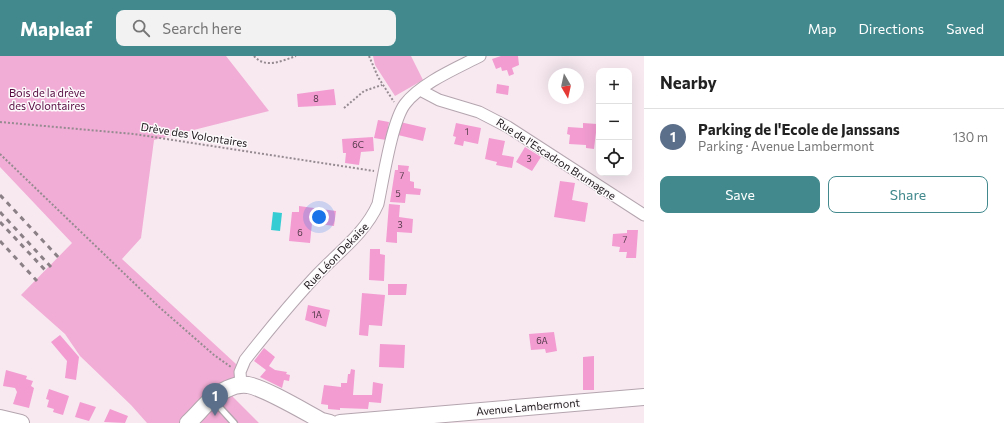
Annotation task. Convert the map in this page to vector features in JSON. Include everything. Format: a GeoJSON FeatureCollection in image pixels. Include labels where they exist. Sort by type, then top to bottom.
{"type":"FeatureCollection","features":[{"type":"Feature","properties":{"kind":"street","name":"Rue Léon Dekaise"},"geometry":{"type":"LineString","coordinates":[[240,379],[242,364],[279,317],[317,275],[369,222],[378,204],[400,111],[409,99],[420,90],[480,56]]}},
{"type":"Feature","properties":{"kind":"street","name":"Rue de l'Escadron Brumagne"},"geometry":{"type":"LineString","coordinates":[[420,90],[428,95],[479,112],[508,127],[644,216]]}},
{"type":"Feature","properties":{"kind":"street"},"geometry":{"type":"LineString","coordinates":[[188,423],[212,399],[240,379],[249,386],[263,391],[322,421],[330,423]]}},
{"type":"Feature","properties":{"kind":"street","name":"Avenue Lambermont"},"geometry":{"type":"LineString","coordinates":[[340,423],[644,397]]}},
{"type":"Feature","properties":{"kind":"street"},"geometry":{"type":"LineString","coordinates":[[0,418],[21,423]]}},
{"type":"Feature","properties":{"kind":"lane"},"geometry":{"type":"LineString","coordinates":[[212,399],[234,423]]}},
{"type":"Feature","properties":{"kind":"path"},"geometry":{"type":"LineString","coordinates":[[254,56],[266,63],[280,62],[296,56]]}},
{"type":"Feature","properties":{"kind":"path"},"geometry":{"type":"LineString","coordinates":[[369,56],[382,85],[400,111]]}},
{"type":"Feature","properties":{"kind":"path"},"geometry":{"type":"LineString","coordinates":[[344,108],[351,100],[364,91],[382,85]]}},
{"type":"Feature","properties":{"kind":"path","name":"Drève des Volontaires"},"geometry":{"type":"LineString","coordinates":[[0,122],[134,134],[385,173]]}},
{"type":"Feature","properties":{"kind":"path"},"geometry":{"type":"LineString","coordinates":[[0,154],[158,306],[240,379]]}},
{"type":"Feature","properties":{"kind":"green space","name":"Bois de la drève des Volontaires"},"geometry":{"type":"Polygon","coordinates":[[[0,56],[226,56],[269,111],[154,140],[141,238],[122,259],[236,364],[233,397],[259,423],[147,423],[131,405],[80,356],[65,334],[21,295],[72,243],[0,167],[0,56]]]}},
{"type":"Feature","properties":{"kind":"green space"},"geometry":{"type":"Polygon","coordinates":[[[373,56],[411,56],[423,80],[395,96],[375,65],[373,56]]]}},
{"type":"Feature","properties":{"kind":"water"},"geometry":{"type":"Polygon","coordinates":[[[273,212],[282,213],[280,231],[271,230],[273,212]]]}},
{"type":"Feature","properties":{"kind":"building"},"geometry":{"type":"Polygon","coordinates":[[[501,56],[518,56],[519,65],[512,68],[514,74],[509,76],[507,70],[502,71],[501,67],[496,69],[492,59],[501,56]]]}},
{"type":"Feature","properties":{"kind":"building"},"geometry":{"type":"Polygon","coordinates":[[[497,84],[509,86],[508,95],[496,93],[497,84]]]}},
{"type":"Feature","properties":{"kind":"building"},"geometry":{"type":"Polygon","coordinates":[[[334,89],[336,105],[298,107],[297,94],[334,89]]]}},
{"type":"Feature","properties":{"kind":"building"},"geometry":{"type":"Polygon","coordinates":[[[378,120],[389,122],[386,140],[374,138],[378,120]]]}},
{"type":"Feature","properties":{"kind":"building"},"geometry":{"type":"Polygon","coordinates":[[[400,122],[426,128],[423,141],[398,135],[400,122]]]}},
{"type":"Feature","properties":{"kind":"building"},"geometry":{"type":"Polygon","coordinates":[[[456,123],[481,128],[478,144],[464,141],[463,146],[454,144],[456,137],[453,136],[456,123]]]}},
{"type":"Feature","properties":{"kind":"building"},"geometry":{"type":"Polygon","coordinates":[[[583,123],[596,124],[594,149],[586,148],[586,145],[569,144],[570,135],[567,134],[568,127],[583,128],[583,123]]]}},
{"type":"Feature","properties":{"kind":"building"},"geometry":{"type":"Polygon","coordinates":[[[373,137],[374,151],[361,152],[359,165],[345,163],[346,153],[343,153],[342,139],[373,137]]]}},
{"type":"Feature","properties":{"kind":"building"},"geometry":{"type":"Polygon","coordinates":[[[489,138],[505,141],[502,155],[514,157],[512,168],[496,165],[497,162],[485,159],[489,138]]]}},
{"type":"Feature","properties":{"kind":"building"},"geometry":{"type":"Polygon","coordinates":[[[525,147],[541,157],[532,171],[516,162],[525,147]]]}},
{"type":"Feature","properties":{"kind":"building"},"geometry":{"type":"Polygon","coordinates":[[[398,165],[409,166],[408,171],[410,172],[410,181],[414,182],[414,188],[421,189],[420,195],[406,194],[405,203],[390,202],[395,170],[398,170],[398,165]]]}},
{"type":"Feature","properties":{"kind":"building"},"geometry":{"type":"Polygon","coordinates":[[[560,181],[575,183],[572,200],[588,203],[585,222],[554,217],[560,181]]]}},
{"type":"Feature","properties":{"kind":"building"},"geometry":{"type":"Polygon","coordinates":[[[389,204],[400,205],[399,217],[413,219],[412,233],[397,232],[397,243],[386,242],[389,204]]]}},
{"type":"Feature","properties":{"kind":"building"},"geometry":{"type":"Polygon","coordinates":[[[299,206],[336,211],[334,226],[312,223],[310,243],[289,241],[292,212],[299,212],[299,206]]]}},
{"type":"Feature","properties":{"kind":"building"},"geometry":{"type":"Polygon","coordinates":[[[627,230],[638,230],[636,258],[626,258],[627,252],[619,252],[620,247],[612,246],[613,234],[627,233],[627,230]]]}},
{"type":"Feature","properties":{"kind":"building"},"geometry":{"type":"Polygon","coordinates":[[[370,249],[380,249],[380,254],[385,255],[384,281],[369,280],[370,249]]]}},
{"type":"Feature","properties":{"kind":"building"},"geometry":{"type":"Polygon","coordinates":[[[388,284],[407,284],[406,295],[388,295],[388,284]]]}},
{"type":"Feature","properties":{"kind":"building"},"geometry":{"type":"Polygon","coordinates":[[[362,293],[385,295],[382,326],[369,325],[368,336],[359,335],[362,293]]]}},
{"type":"Feature","properties":{"kind":"building"},"geometry":{"type":"Polygon","coordinates":[[[308,305],[330,310],[326,327],[305,320],[308,305]]]}},
{"type":"Feature","properties":{"kind":"building"},"geometry":{"type":"Polygon","coordinates":[[[554,332],[557,351],[546,353],[545,349],[531,350],[529,334],[554,332]]]}},
{"type":"Feature","properties":{"kind":"building"},"geometry":{"type":"Polygon","coordinates":[[[60,335],[79,357],[76,380],[65,378],[67,361],[51,342],[60,335]]]}},
{"type":"Feature","properties":{"kind":"building"},"geometry":{"type":"Polygon","coordinates":[[[380,344],[405,345],[404,368],[379,367],[380,344]]]}},
{"type":"Feature","properties":{"kind":"building"},"geometry":{"type":"Polygon","coordinates":[[[264,348],[275,357],[269,366],[275,370],[287,372],[286,374],[290,375],[289,381],[284,380],[282,388],[260,377],[266,370],[254,361],[264,348]]]}},
{"type":"Feature","properties":{"kind":"building"},"geometry":{"type":"Polygon","coordinates":[[[594,356],[594,390],[583,390],[583,357],[594,356]]]}},
{"type":"Feature","properties":{"kind":"building"},"geometry":{"type":"Polygon","coordinates":[[[351,369],[355,370],[353,395],[372,395],[373,382],[383,384],[381,403],[369,402],[368,409],[328,409],[328,405],[321,404],[324,385],[341,387],[341,383],[347,383],[348,374],[350,374],[351,369]]]}},
{"type":"Feature","properties":{"kind":"building"},"geometry":{"type":"Polygon","coordinates":[[[6,370],[27,376],[26,379],[33,381],[31,386],[34,388],[29,408],[13,404],[17,392],[15,388],[3,386],[6,370]]]}},
{"type":"Feature","properties":{"kind":"building"},"geometry":{"type":"Polygon","coordinates":[[[49,389],[69,396],[63,415],[53,412],[54,409],[47,407],[49,400],[46,399],[49,389]]]}},
{"type":"Feature","properties":{"kind":"building"},"geometry":{"type":"Polygon","coordinates":[[[80,402],[96,407],[89,421],[75,417],[80,402]]]}},
{"type":"Feature","properties":{"kind":"building"},"geometry":{"type":"Polygon","coordinates":[[[110,409],[128,416],[125,423],[104,422],[110,409]]]}},
{"type":"Feature","properties":{"kind":"railway"},"geometry":{"type":"LineString","coordinates":[[0,195],[60,259]]}},
{"type":"Feature","properties":{"kind":"railway"},"geometry":{"type":"LineString","coordinates":[[0,212],[51,267]]}},
{"type":"Feature","properties":{"kind":"railway"},"geometry":{"type":"LineString","coordinates":[[0,222],[46,271]]}},
{"type":"Feature","properties":{"kind":"railway"},"geometry":{"type":"LineString","coordinates":[[0,241],[37,281]]}},
{"type":"Feature","properties":{"kind":"place","name":"Parking de l'Ecole de Janssans"},"geometry":{"type":"Point","coordinates":[215,416]}}]}
